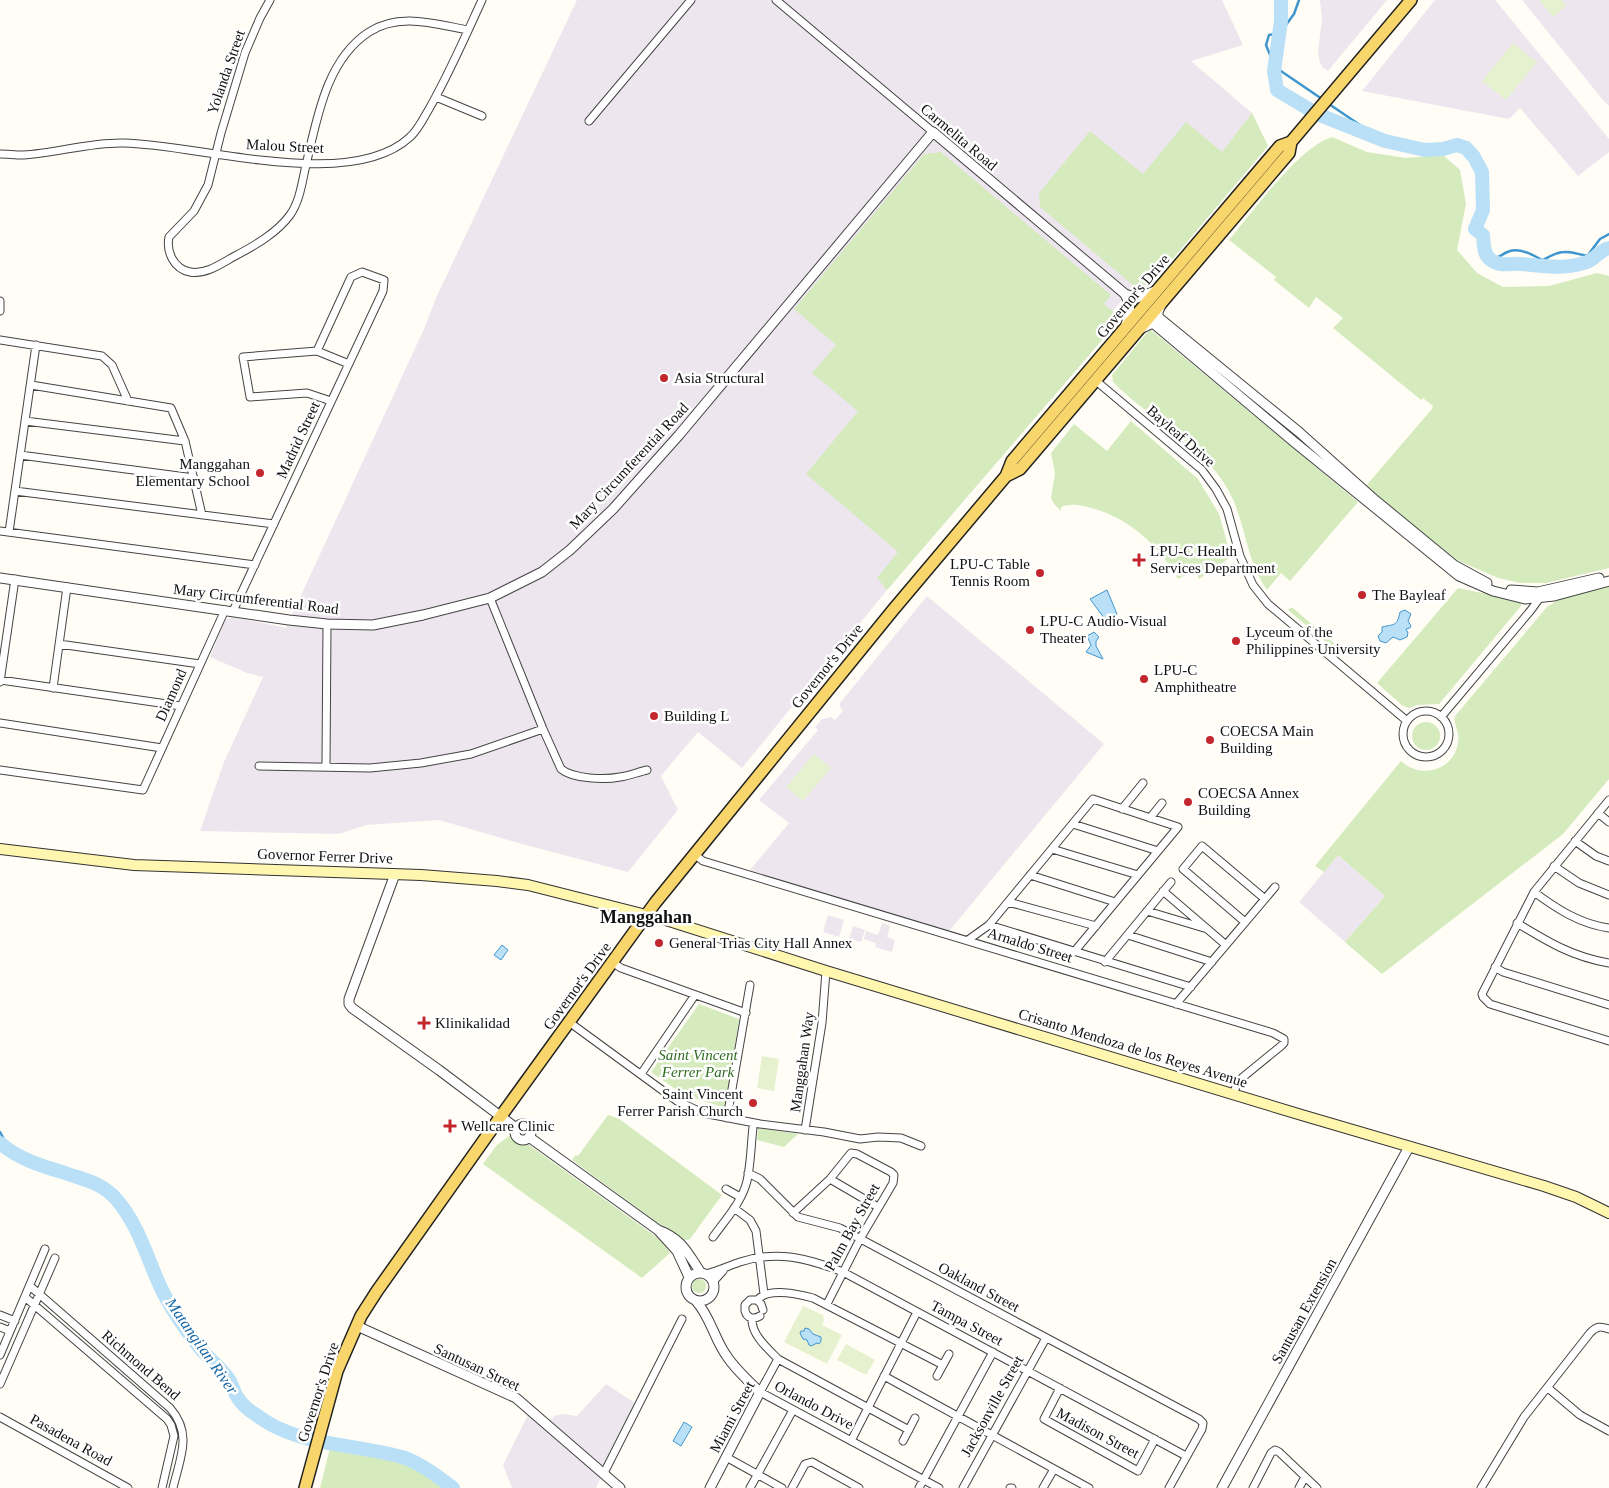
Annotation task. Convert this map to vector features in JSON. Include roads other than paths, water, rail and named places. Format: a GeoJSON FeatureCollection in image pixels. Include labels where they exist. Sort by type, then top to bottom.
{"type":"FeatureCollection","features":[{"type":"Feature","properties":{"kind":"main road","name":"Governor's Drive"},"geometry":{"type":"LineString","coordinates":[[305,1488],[337,1371],[357,1326],[376,1291],[500,1116],[646,916],[694,854],[887,617],[1006,476],[1012,461],[1158,290],[1287,147],[1411,0]]}},
{"type":"Feature","properties":{"kind":"main road","name":"Governor's Drive"},"geometry":{"type":"LineString","coordinates":[[1006,476],[1020,468],[1162,304],[1287,147]]}},
{"type":"Feature","properties":{"kind":"main road","name":"Governor Ferrer Drive"},"geometry":{"type":"LineString","coordinates":[[0,849],[134,865],[446,876],[528,885],[646,916]]}},
{"type":"Feature","properties":{"kind":"main road","name":"Crisanto Mendoza de los Reyes Avenue"},"geometry":{"type":"LineString","coordinates":[[646,916],[1409,1147],[1544,1186],[1576,1197],[1609,1214]]}},
{"type":"Feature","properties":{"kind":"street","name":"Yolanda Street"},"geometry":{"type":"LineString","coordinates":[[270,0],[260,18],[245,54],[221,133],[208,185],[187,220],[168,237],[168,251],[171,257],[189,272],[201,272],[211,269],[249,249],[289,217],[295,207],[322,101],[330,80],[349,50],[368,32],[382,25],[409,20],[468,30]]}},
{"type":"Feature","properties":{"kind":"street","name":"Malou Street"},"geometry":{"type":"LineString","coordinates":[[0,154],[23,155],[124,142],[259,161],[345,162],[376,156],[397,147],[410,138],[419,127],[436,97],[482,0]]}},
{"type":"Feature","properties":{"kind":"street"},"geometry":{"type":"LineString","coordinates":[[589,121],[691,0]]}},
{"type":"Feature","properties":{"kind":"street","name":"Carmelita Road"},"geometry":{"type":"LineString","coordinates":[[776,0],[1125,294]]}},
{"type":"Feature","properties":{"kind":"street"},"geometry":{"type":"LineString","coordinates":[[436,97],[482,116]]}},
{"type":"Feature","properties":{"kind":"street","name":"Mary Circumferential Road"},"geometry":{"type":"LineString","coordinates":[[0,578],[327,624],[374,625],[490,598],[542,572],[570,550],[613,509],[680,435],[933,132]]}},
{"type":"Feature","properties":{"kind":"street","name":"Madrid Street"},"geometry":{"type":"LineString","coordinates":[[229,610],[255,565],[383,291],[384,280],[362,272],[351,277],[318,351]]}},
{"type":"Feature","properties":{"kind":"street"},"geometry":{"type":"LineString","coordinates":[[1125,294],[1137,298],[1158,290]]}},
{"type":"Feature","properties":{"kind":"street"},"geometry":{"type":"LineString","coordinates":[[1123,331],[1131,305],[1125,294]]}},
{"type":"Feature","properties":{"kind":"street"},"geometry":{"type":"LineString","coordinates":[[0,301],[0,311]]}},
{"type":"Feature","properties":{"kind":"street"},"geometry":{"type":"LineString","coordinates":[[1162,304],[1158,317],[1299,432],[1375,500],[1454,565],[1474,577],[1495,586],[1538,595],[1554,596],[1609,581]]}},
{"type":"Feature","properties":{"kind":"street"},"geometry":{"type":"LineString","coordinates":[[1140,329],[1153,323],[1459,576],[1482,587],[1525,599],[1609,576]]}},
{"type":"Feature","properties":{"kind":"street"},"geometry":{"type":"LineString","coordinates":[[0,340],[102,356],[112,365],[128,401]]}},
{"type":"Feature","properties":{"kind":"street"},"geometry":{"type":"LineString","coordinates":[[9,532],[36,345]]}},
{"type":"Feature","properties":{"kind":"street"},"geometry":{"type":"LineString","coordinates":[[331,402],[307,394],[250,397],[243,358],[318,351],[349,364]]}},
{"type":"Feature","properties":{"kind":"street","name":"Bayleaf Drive"},"geometry":{"type":"LineString","coordinates":[[1095,380],[1202,470],[1209,478],[1227,509],[1246,571],[1253,585],[1264,599],[1407,721]]}},
{"type":"Feature","properties":{"kind":"street"},"geometry":{"type":"LineString","coordinates":[[31,385],[171,408],[185,440],[202,515]]}},
{"type":"Feature","properties":{"kind":"street"},"geometry":{"type":"LineString","coordinates":[[25,421],[185,440]]}},
{"type":"Feature","properties":{"kind":"street"},"geometry":{"type":"LineString","coordinates":[[20,455],[194,478]]}},
{"type":"Feature","properties":{"kind":"street"},"geometry":{"type":"LineString","coordinates":[[15,491],[274,524]]}},
{"type":"Feature","properties":{"kind":"street"},"geometry":{"type":"LineString","coordinates":[[0,531],[255,565]]}},
{"type":"Feature","properties":{"kind":"street"},"geometry":{"type":"LineString","coordinates":[[15,579],[0,681],[182,706]]}},
{"type":"Feature","properties":{"kind":"street"},"geometry":{"type":"LineString","coordinates":[[52,688],[67,587]]}},
{"type":"Feature","properties":{"kind":"street"},"geometry":{"type":"LineString","coordinates":[[1441,717],[1531,610],[1538,595]]}},
{"type":"Feature","properties":{"kind":"street"},"geometry":{"type":"LineString","coordinates":[[490,598],[561,769],[567,774],[585,777],[615,777],[647,770]]}},
{"type":"Feature","properties":{"kind":"street","name":"Diamond"},"geometry":{"type":"LineString","coordinates":[[0,770],[141,790],[145,787],[200,664],[229,610]]}},
{"type":"Feature","properties":{"kind":"street"},"geometry":{"type":"LineString","coordinates":[[326,766],[327,624]]}},
{"type":"Feature","properties":{"kind":"street"},"geometry":{"type":"LineString","coordinates":[[59,644],[200,664]]}},
{"type":"Feature","properties":{"kind":"street"},"geometry":{"type":"LineString","coordinates":[[1423,711],[1434,713],[1441,717],[1447,725],[1448,740],[1441,752],[1428,758],[1414,755],[1405,744],[1403,730],[1407,721],[1413,715],[1423,711]]}},
{"type":"Feature","properties":{"kind":"street"},"geometry":{"type":"LineString","coordinates":[[0,723],[162,748]]}},
{"type":"Feature","properties":{"kind":"street"},"geometry":{"type":"LineString","coordinates":[[260,766],[370,768],[421,763],[471,754],[543,729]]}},
{"type":"Feature","properties":{"kind":"street"},"geometry":{"type":"LineString","coordinates":[[1122,809],[1143,783]]}},
{"type":"Feature","properties":{"kind":"street"},"geometry":{"type":"LineString","coordinates":[[968,940],[989,925],[1093,799],[1178,827],[1074,952]]}},
{"type":"Feature","properties":{"kind":"street"},"geometry":{"type":"LineString","coordinates":[[1609,800],[1534,892],[1482,994],[1490,1004],[1609,1041]]}},
{"type":"Feature","properties":{"kind":"street"},"geometry":{"type":"LineString","coordinates":[[1150,818],[1162,803]]}},
{"type":"Feature","properties":{"kind":"street"},"geometry":{"type":"LineString","coordinates":[[1598,813],[1609,822]]}},
{"type":"Feature","properties":{"kind":"street"},"geometry":{"type":"LineString","coordinates":[[1073,824],[1158,851]]}},
{"type":"Feature","properties":{"kind":"street"},"geometry":{"type":"LineString","coordinates":[[1575,841],[1596,856],[1609,862]]}},
{"type":"Feature","properties":{"kind":"street"},"geometry":{"type":"LineString","coordinates":[[1245,922],[1183,869],[1202,846],[1265,899]]}},
{"type":"Feature","properties":{"kind":"street"},"geometry":{"type":"LineString","coordinates":[[1052,849],[1138,875]]}},
{"type":"Feature","properties":{"kind":"street","name":"Arnaldo Street"},"geometry":{"type":"LineString","coordinates":[[694,854],[703,861],[1273,1033],[1284,1039],[1282,1046],[1242,1077],[1233,1094]]}},
{"type":"Feature","properties":{"kind":"street"},"geometry":{"type":"LineString","coordinates":[[1554,866],[1579,883],[1609,896]]}},
{"type":"Feature","properties":{"kind":"street"},"geometry":{"type":"LineString","coordinates":[[395,874],[349,999],[349,1004],[352,1008],[516,1128],[517,1138],[523,1140],[528,1137],[658,1230],[673,1236],[713,1282],[712,1294],[706,1300],[696,1301],[686,1291],[686,1281],[697,1273],[704,1273]]}},
{"type":"Feature","properties":{"kind":"street"},"geometry":{"type":"LineString","coordinates":[[1030,876],[1115,902]]}},
{"type":"Feature","properties":{"kind":"street"},"geometry":{"type":"LineString","coordinates":[[1105,962],[1171,882]]}},
{"type":"Feature","properties":{"kind":"street"},"geometry":{"type":"LineString","coordinates":[[1176,1004],[1275,887]]}},
{"type":"Feature","properties":{"kind":"street"},"geometry":{"type":"LineString","coordinates":[[1163,891],[1226,945]]}},
{"type":"Feature","properties":{"kind":"street"},"geometry":{"type":"LineString","coordinates":[[1534,892],[1577,920],[1609,928]]}},
{"type":"Feature","properties":{"kind":"street"},"geometry":{"type":"LineString","coordinates":[[1008,902],[1096,926]]}},
{"type":"Feature","properties":{"kind":"street"},"geometry":{"type":"LineString","coordinates":[[1147,911],[1207,928]]}},
{"type":"Feature","properties":{"kind":"street"},"geometry":{"type":"LineString","coordinates":[[1517,923],[1563,950],[1609,963]]}},
{"type":"Feature","properties":{"kind":"street"},"geometry":{"type":"LineString","coordinates":[[989,925],[1191,987]]}},
{"type":"Feature","properties":{"kind":"street"},"geometry":{"type":"LineString","coordinates":[[1128,935],[1212,962]]}},
{"type":"Feature","properties":{"kind":"street"},"geometry":{"type":"LineString","coordinates":[[612,962],[621,968],[746,1013]]}},
{"type":"Feature","properties":{"kind":"street"},"geometry":{"type":"LineString","coordinates":[[1495,967],[1503,972],[1609,1005]]}},
{"type":"Feature","properties":{"kind":"street","name":"Manggahan Way"},"geometry":{"type":"LineString","coordinates":[[569,1022],[677,1101],[703,1113],[805,1130],[822,1023],[826,971]]}},
{"type":"Feature","properties":{"kind":"street"},"geometry":{"type":"LineString","coordinates":[[727,1118],[750,985]]}},
{"type":"Feature","properties":{"kind":"street"},"geometry":{"type":"LineString","coordinates":[[641,1074],[695,995]]}},
{"type":"Feature","properties":{"kind":"street"},"geometry":{"type":"LineString","coordinates":[[713,1237],[734,1208],[747,1181],[753,1127]]}},
{"type":"Feature","properties":{"kind":"street"},"geometry":{"type":"LineString","coordinates":[[805,1130],[860,1140],[878,1137],[901,1138],[921,1146]]}},
{"type":"Feature","properties":{"kind":"street","name":"Santusan Extension"},"geometry":{"type":"LineString","coordinates":[[1222,1488],[1409,1147]]}},
{"type":"Feature","properties":{"kind":"street","name":"Palm Bay Street"},"geometry":{"type":"LineString","coordinates":[[793,1213],[830,1179],[848,1155],[854,1153],[892,1172],[894,1175],[893,1183],[860,1239],[827,1304]]}},
{"type":"Feature","properties":{"kind":"street","name":"Oakland Street"},"geometry":{"type":"LineString","coordinates":[[748,1173],[760,1179],[798,1216],[840,1228],[1199,1419],[1203,1423],[1202,1429],[1186,1456]]}},
{"type":"Feature","properties":{"kind":"street"},"geometry":{"type":"LineString","coordinates":[[830,1179],[878,1207]]}},
{"type":"Feature","properties":{"kind":"street"},"geometry":{"type":"LineString","coordinates":[[726,1189],[740,1197]]}},
{"type":"Feature","properties":{"kind":"street"},"geometry":{"type":"LineString","coordinates":[[734,1208],[753,1225],[764,1294]]}},
{"type":"Feature","properties":{"kind":"street"},"geometry":{"type":"LineString","coordinates":[[658,1230],[677,1251],[689,1277]]}},
{"type":"Feature","properties":{"kind":"street"},"geometry":{"type":"LineString","coordinates":[[0,1355],[45,1249]]}},
{"type":"Feature","properties":{"kind":"street","name":"Tampa Street"},"geometry":{"type":"LineString","coordinates":[[704,1273],[759,1257],[792,1256],[810,1259],[843,1272],[1186,1456]]}},
{"type":"Feature","properties":{"kind":"street"},"geometry":{"type":"LineString","coordinates":[[0,1384],[55,1258]]}},
{"type":"Feature","properties":{"kind":"street","name":"Tampa Street"},"geometry":{"type":"LineString","coordinates":[[713,1282],[726,1268]]}},
{"type":"Feature","properties":{"kind":"street","name":"Richmond Bend"},"geometry":{"type":"LineString","coordinates":[[30,1286],[170,1408],[178,1418],[184,1435],[184,1444],[173,1488]]}},
{"type":"Feature","properties":{"kind":"street"},"geometry":{"type":"LineString","coordinates":[[758,1315],[746,1313],[745,1307],[750,1300],[757,1300],[764,1294],[802,1295],[827,1304],[943,1365]]}},
{"type":"Feature","properties":{"kind":"street","name":"Richmond Bend"},"geometry":{"type":"LineString","coordinates":[[25,1297],[167,1419],[174,1436],[162,1488]]}},
{"type":"Feature","properties":{"kind":"street","name":"Orlando Drive"},"geometry":{"type":"LineString","coordinates":[[706,1300],[706,1314]]}},
{"type":"Feature","properties":{"kind":"street"},"geometry":{"type":"LineString","coordinates":[[757,1300],[761,1304],[753,1328],[769,1350],[778,1358],[909,1430]]}},
{"type":"Feature","properties":{"kind":"street","name":"Orlando Drive"},"geometry":{"type":"LineString","coordinates":[[696,1301],[706,1314],[725,1355],[760,1392],[939,1488]]}},
{"type":"Feature","properties":{"kind":"street"},"geometry":{"type":"LineString","coordinates":[[851,1441],[917,1312]]}},
{"type":"Feature","properties":{"kind":"street"},"geometry":{"type":"LineString","coordinates":[[0,1316],[15,1321]]}},
{"type":"Feature","properties":{"kind":"street"},"geometry":{"type":"LineString","coordinates":[[604,1473],[682,1319]]}},
{"type":"Feature","properties":{"kind":"street","name":"Santusan Street"},"geometry":{"type":"LineString","coordinates":[[357,1326],[516,1398],[620,1488]]}},
{"type":"Feature","properties":{"kind":"street"},"geometry":{"type":"LineString","coordinates":[[1480,1488],[1514,1430],[1595,1328],[1601,1326],[1609,1329]]}},
{"type":"Feature","properties":{"kind":"street"},"geometry":{"type":"LineString","coordinates":[[0,1327],[10,1331]]}},
{"type":"Feature","properties":{"kind":"street","name":"Jacksonville Street"},"geometry":{"type":"LineString","coordinates":[[963,1488],[1046,1338]]}},
{"type":"Feature","properties":{"kind":"street"},"geometry":{"type":"LineString","coordinates":[[919,1488],[993,1352]]}},
{"type":"Feature","properties":{"kind":"street"},"geometry":{"type":"LineString","coordinates":[[937,1376],[949,1354]]}},
{"type":"Feature","properties":{"kind":"street","name":"Miami Street"},"geometry":{"type":"LineString","coordinates":[[710,1488],[778,1358]]}},
{"type":"Feature","properties":{"kind":"street"},"geometry":{"type":"LineString","coordinates":[[884,1376],[1089,1488]]}},
{"type":"Feature","properties":{"kind":"street","name":"Madison Street"},"geometry":{"type":"LineString","coordinates":[[1060,1388],[1044,1419],[1121,1461],[1138,1470],[1155,1439]]}},
{"type":"Feature","properties":{"kind":"street"},"geometry":{"type":"LineString","coordinates":[[1548,1388],[1580,1415],[1609,1431]]}},
{"type":"Feature","properties":{"kind":"street"},"geometry":{"type":"LineString","coordinates":[[750,1488],[794,1410]]}},
{"type":"Feature","properties":{"kind":"street","name":"Pasadena Road"},"geometry":{"type":"LineString","coordinates":[[0,1417],[128,1488]]}},
{"type":"Feature","properties":{"kind":"street"},"geometry":{"type":"LineString","coordinates":[[903,1441],[915,1418]]}},
{"type":"Feature","properties":{"kind":"street"},"geometry":{"type":"LineString","coordinates":[[1253,1488],[1271,1453],[1275,1450],[1317,1488]]}},
{"type":"Feature","properties":{"kind":"street"},"geometry":{"type":"LineString","coordinates":[[1168,1488],[1186,1456]]}},
{"type":"Feature","properties":{"kind":"street"},"geometry":{"type":"LineString","coordinates":[[726,1457],[782,1488]]}},
{"type":"Feature","properties":{"kind":"street"},"geometry":{"type":"LineString","coordinates":[[792,1488],[805,1464],[812,1462],[859,1488]]}},
{"type":"Feature","properties":{"kind":"street"},"geometry":{"type":"LineString","coordinates":[[1043,1488],[1054,1469]]}},
{"type":"Feature","properties":{"kind":"street"},"geometry":{"type":"LineString","coordinates":[[1299,1488],[1305,1477]]}},
{"type":"Feature","properties":{"kind":"water"},"geometry":{"type":"Polygon","coordinates":[[[1107,590],[1117,614],[1111,617],[1112,621],[1116,619],[1117,623],[1110,626],[1090,599],[1107,590]]]}},
{"type":"Feature","properties":{"kind":"water"},"geometry":{"type":"Polygon","coordinates":[[[1405,610],[1411,614],[1408,621],[1411,626],[1406,629],[1407,637],[1400,640],[1393,637],[1386,643],[1380,641],[1378,636],[1382,632],[1382,627],[1396,623],[1400,612],[1405,610]]]}},
{"type":"Feature","properties":{"kind":"water"},"geometry":{"type":"Polygon","coordinates":[[[1094,632],[1099,637],[1096,641],[1096,646],[1103,659],[1086,652],[1091,645],[1087,636],[1094,632]]]}},
{"type":"Feature","properties":{"kind":"water"},"geometry":{"type":"Polygon","coordinates":[[[502,945],[508,950],[501,960],[494,955],[502,945]]]}},
{"type":"Feature","properties":{"kind":"water"},"geometry":{"type":"Polygon","coordinates":[[[805,1328],[821,1337],[819,1344],[811,1346],[807,1340],[803,1339],[800,1333],[805,1328]]]}},
{"type":"Feature","properties":{"kind":"water"},"geometry":{"type":"Polygon","coordinates":[[[684,1422],[692,1427],[681,1446],[673,1441],[684,1422]]]}},
{"type":"Feature","properties":{"kind":"waterway"},"geometry":{"type":"LineString","coordinates":[[1281,0],[1281,21],[1274,71],[1277,90],[1317,114],[1385,141],[1425,150],[1443,149],[1457,145],[1466,148],[1474,157],[1482,172],[1483,210],[1475,229],[1483,235],[1485,252],[1488,258],[1502,264],[1570,266],[1587,262],[1609,248]]}},
{"type":"Feature","properties":{"kind":"waterway"},"geometry":{"type":"LineString","coordinates":[[1299,0],[1294,14],[1280,33],[1269,35],[1266,45],[1275,67],[1322,99]]}},
{"type":"Feature","properties":{"kind":"waterway"},"geometry":{"type":"LineString","coordinates":[[1329,104],[1382,140]]}},
{"type":"Feature","properties":{"kind":"waterway"},"geometry":{"type":"LineString","coordinates":[[1582,263],[1600,239],[1609,234]]}},
{"type":"Feature","properties":{"kind":"waterway"},"geometry":{"type":"LineString","coordinates":[[1489,258],[1499,257],[1504,253],[1516,250],[1533,255],[1554,267]]}},
{"type":"Feature","properties":{"kind":"waterway"},"geometry":{"type":"LineString","coordinates":[[1541,261],[1561,252],[1597,256]]}},
{"type":"Feature","properties":{"kind":"waterway"},"geometry":{"type":"LineString","coordinates":[[0,1132],[5,1141],[18,1155]]}},
{"type":"Feature","properties":{"kind":"waterway","name":"Matangilan River"},"geometry":{"type":"LineString","coordinates":[[0,1143],[7,1149],[31,1161],[87,1180],[112,1194],[125,1210],[137,1231],[161,1288],[174,1311],[200,1348],[231,1382],[238,1398],[250,1410],[271,1425],[289,1433],[326,1443],[383,1452],[408,1459],[429,1470],[453,1488]]}},
{"type":"Feature","properties":{"kind":"place","name":"Asia Structural"},"geometry":{"type":"Point","coordinates":[664,378]}},
{"type":"Feature","properties":{"kind":"place","name":"Manggahan Elementary School"},"geometry":{"type":"Point","coordinates":[260,473]}},
{"type":"Feature","properties":{"kind":"place","name":"LPU-C Health Services Department"},"geometry":{"type":"Point","coordinates":[1139,560]}},
{"type":"Feature","properties":{"kind":"place","name":"LPU-C Table Tennis Room"},"geometry":{"type":"Point","coordinates":[1040,573]}},
{"type":"Feature","properties":{"kind":"place","name":"The Bayleaf"},"geometry":{"type":"Point","coordinates":[1362,595]}},
{"type":"Feature","properties":{"kind":"place","name":"LPU-C Audio-Visual Theater"},"geometry":{"type":"Point","coordinates":[1030,630]}},
{"type":"Feature","properties":{"kind":"place","name":"Lyceum of the Philippines University"},"geometry":{"type":"Point","coordinates":[1236,641]}},
{"type":"Feature","properties":{"kind":"place","name":"LPU-C Amphitheatre"},"geometry":{"type":"Point","coordinates":[1144,679]}},
{"type":"Feature","properties":{"kind":"place","name":"Building L"},"geometry":{"type":"Point","coordinates":[654,716]}},
{"type":"Feature","properties":{"kind":"place","name":"COECSA Main Building"},"geometry":{"type":"Point","coordinates":[1210,740]}},
{"type":"Feature","properties":{"kind":"place","name":"COECSA Annex Building"},"geometry":{"type":"Point","coordinates":[1188,802]}},
{"type":"Feature","properties":{"kind":"place","name":"General Trias City Hall Annex"},"geometry":{"type":"Point","coordinates":[659,943]}},
{"type":"Feature","properties":{"kind":"place","name":"Klinikalidad"},"geometry":{"type":"Point","coordinates":[424,1023]}},
{"type":"Feature","properties":{"kind":"place","name":"Saint Vincent Ferrer Parish Church"},"geometry":{"type":"Point","coordinates":[753,1103]}},
{"type":"Feature","properties":{"kind":"place","name":"Wellcare Clinic"},"geometry":{"type":"Point","coordinates":[450,1126]}},
{"type":"Feature","properties":{"kind":"district","name":"Manggahan"},"geometry":{"type":"Point","coordinates":[646,917]}},
{"type":"Feature","properties":{"kind":"park label","name":"Saint Vincent Ferrer Park"},"geometry":{"type":"Point","coordinates":[698,1064]}}]}
